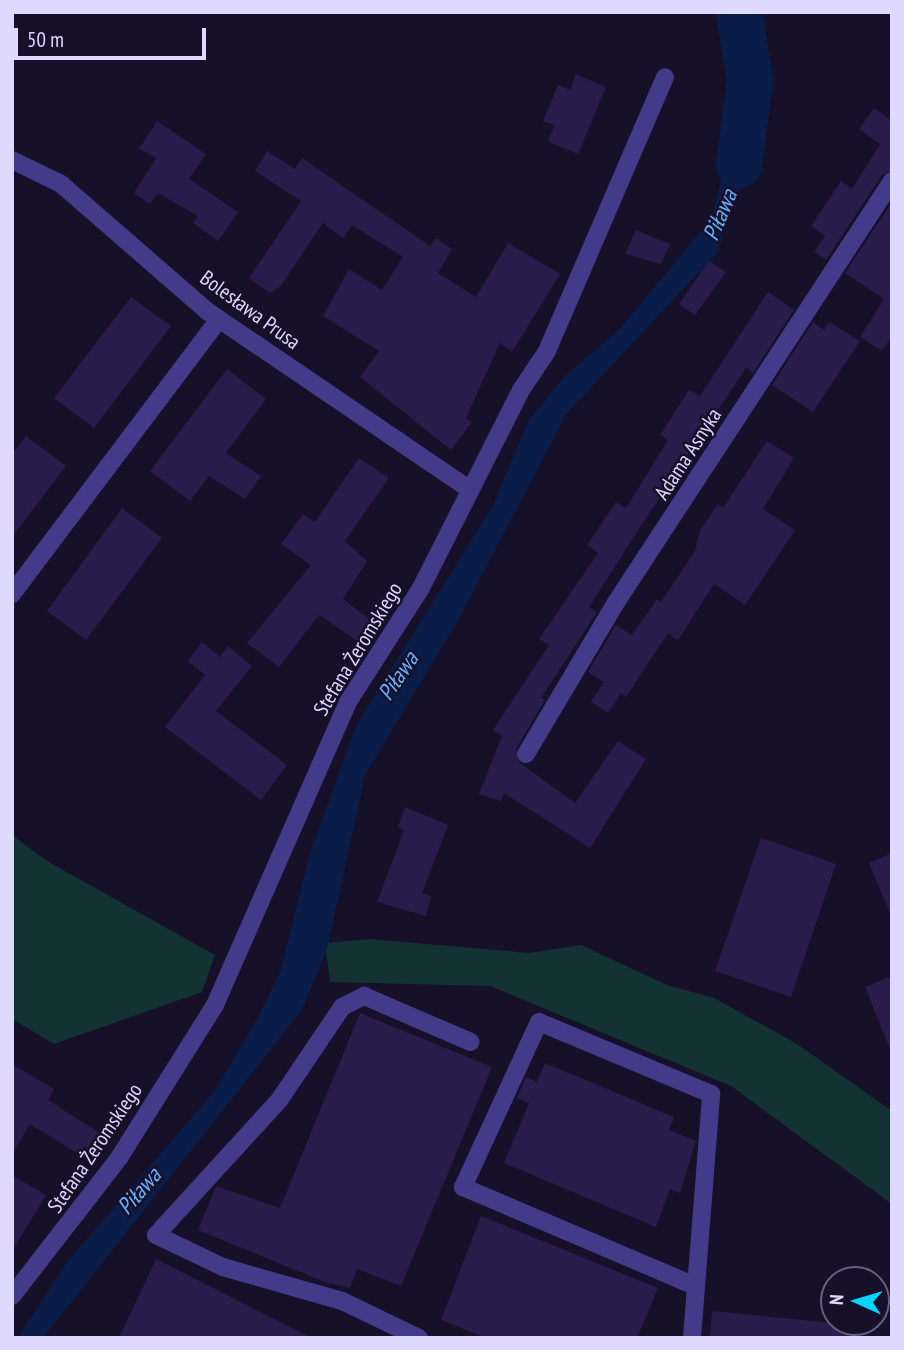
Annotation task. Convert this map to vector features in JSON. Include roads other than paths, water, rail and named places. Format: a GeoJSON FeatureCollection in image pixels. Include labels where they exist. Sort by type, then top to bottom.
{"type":"FeatureCollection","features":[{"type":"Feature","properties":{"kind":"street","name":"Stefana Żeromskiego"},"geometry":{"type":"LineString","coordinates":[[12,1296],[119,1158],[215,1005],[348,702],[421,588],[470,489],[547,351],[665,77]]}},
{"type":"Feature","properties":{"kind":"street","name":"Bolesława Prusa"},"geometry":{"type":"LineString","coordinates":[[12,160],[61,184],[219,319],[470,489]]}},
{"type":"Feature","properties":{"kind":"street","name":"Adama Asnyka"},"geometry":{"type":"LineString","coordinates":[[526,754],[615,604],[892,180]]}},
{"type":"Feature","properties":{"kind":"street"},"geometry":{"type":"LineString","coordinates":[[12,594],[219,319]]}},
{"type":"Feature","properties":{"kind":"street"},"geometry":{"type":"LineString","coordinates":[[419,1338],[342,1301],[223,1266],[156,1234],[280,1099],[342,1007],[364,996],[471,1042]]}},
{"type":"Feature","properties":{"kind":"street"},"geometry":{"type":"LineString","coordinates":[[692,1338],[710,1094],[539,1022],[463,1186],[695,1286]]}},
{"type":"Feature","properties":{"kind":"water"},"geometry":{"type":"Polygon","coordinates":[[[725,12],[748,12],[748,164],[717,253],[567,413],[460,617],[365,775],[327,949],[302,1010],[43,1338],[18,1338],[67,1262],[214,1092],[254,1025],[280,972],[310,853],[357,724],[494,504],[528,421],[566,375],[618,331],[711,219],[733,139],[725,12]]]}},
{"type":"Feature","properties":{"kind":"waterway","name":"Piława"},"geometry":{"type":"LineString","coordinates":[[739,12],[750,80],[739,165]]}}]}
